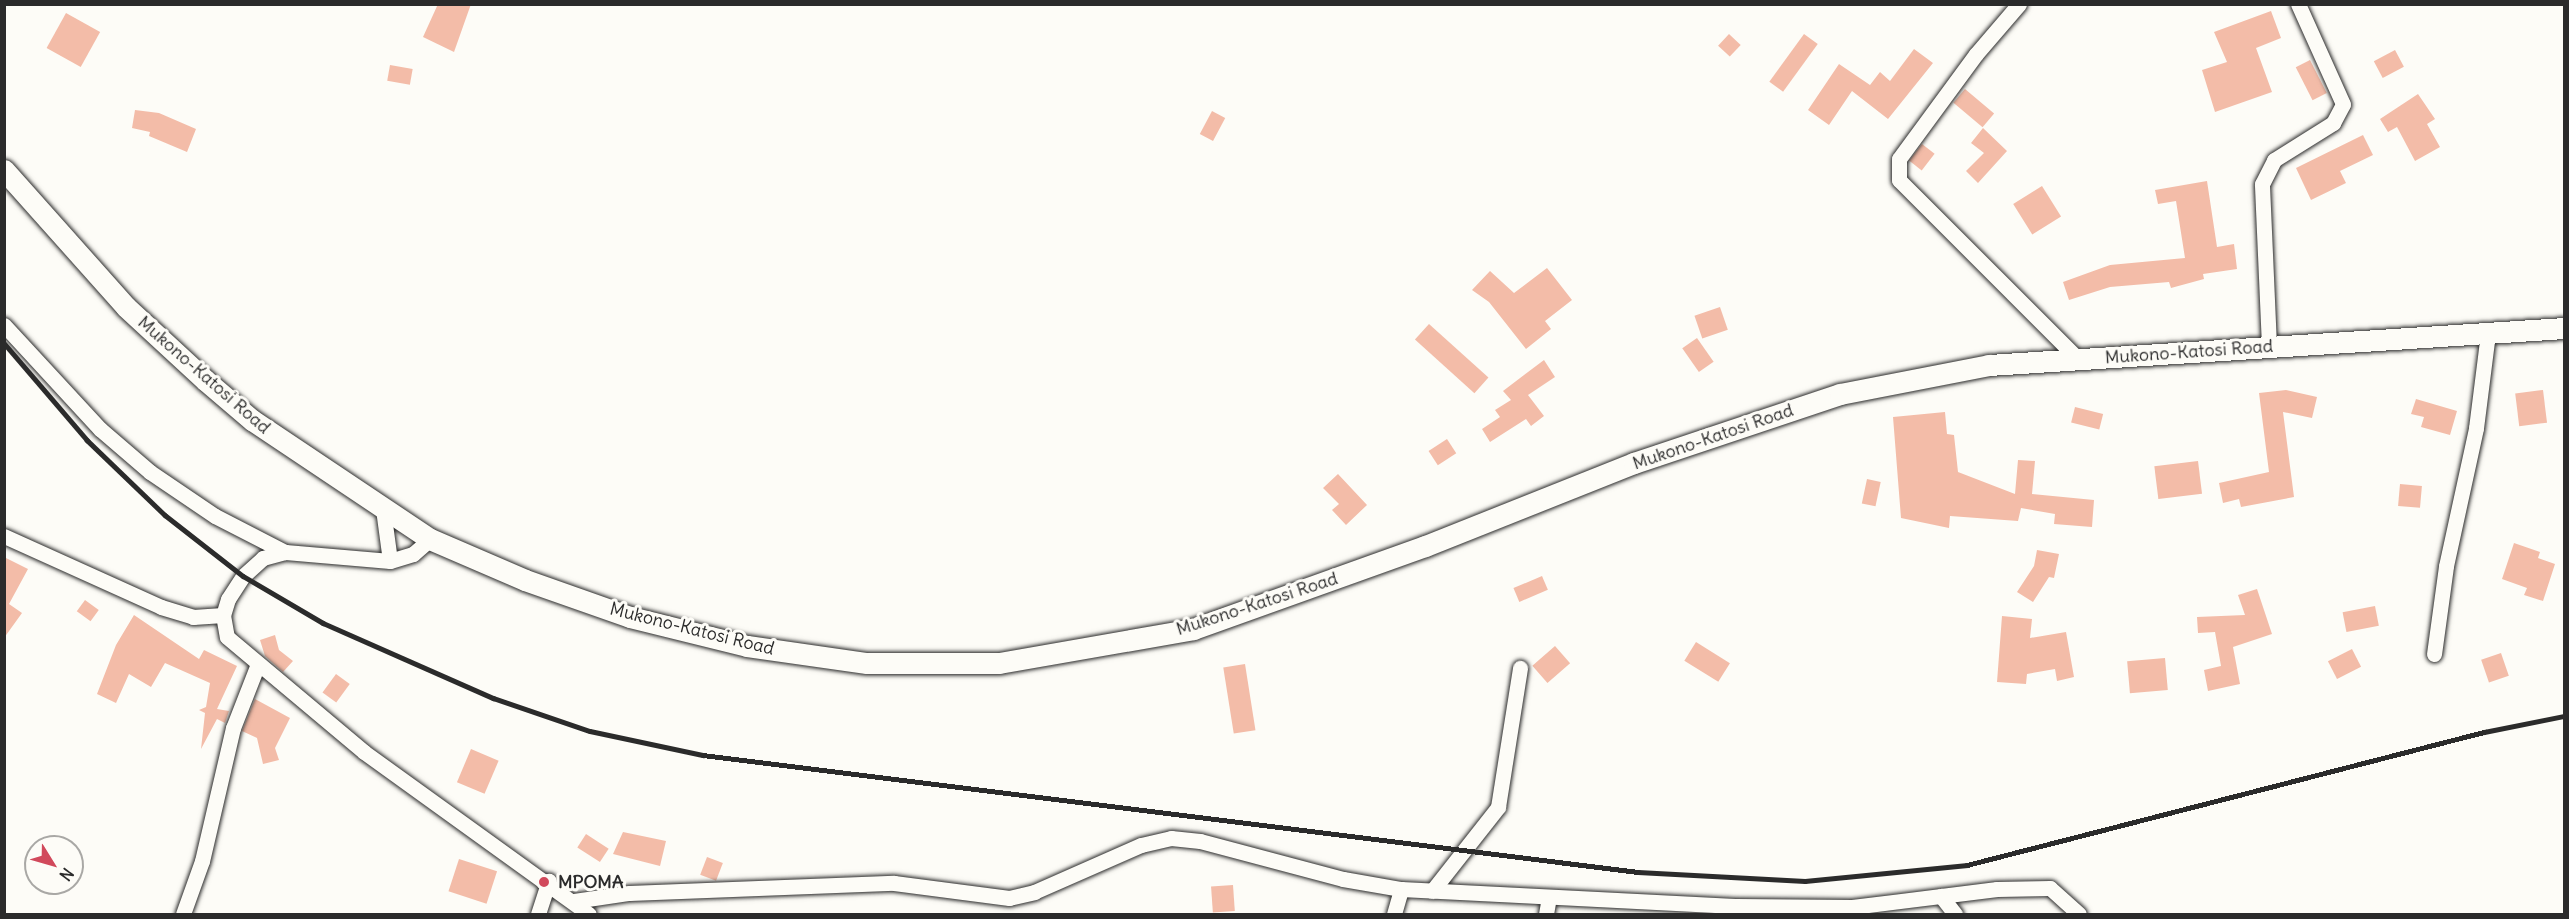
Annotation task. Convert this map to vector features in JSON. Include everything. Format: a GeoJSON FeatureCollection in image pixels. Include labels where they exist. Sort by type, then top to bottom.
{"type":"FeatureCollection","features":[{"type":"Feature","properties":{"kind":"main road","name":"Mukono-Katosi Road"},"geometry":{"type":"LineString","coordinates":[[4,170],[126,307],[205,380],[252,420],[430,539],[525,580],[630,617],[747,646],[867,663],[999,663],[1194,629],[1425,546],[1634,463],[1840,394],[1989,365],[2565,328]]}},
{"type":"Feature","properties":{"kind":"street"},"geometry":{"type":"LineString","coordinates":[[2019,4],[1976,54],[1899,159],[1899,180],[2078,359]]}},
{"type":"Feature","properties":{"kind":"street"},"geometry":{"type":"LineString","coordinates":[[2268,346],[2262,184],[2274,160],[2333,123],[2343,104],[2298,4]]}},
{"type":"Feature","properties":{"kind":"street"},"geometry":{"type":"LineString","coordinates":[[4,325],[100,429],[150,472],[216,516],[285,552]]}},
{"type":"Feature","properties":{"kind":"street"},"geometry":{"type":"LineString","coordinates":[[2434,654],[2446,566],[2476,428],[2488,333]]}},
{"type":"Feature","properties":{"kind":"street"},"geometry":{"type":"LineString","coordinates":[[383,509],[390,561]]}},
{"type":"Feature","properties":{"kind":"street"},"geometry":{"type":"LineString","coordinates":[[4,536],[160,607],[193,617],[223,615]]}},
{"type":"Feature","properties":{"kind":"street"},"geometry":{"type":"LineString","coordinates":[[430,539],[413,554],[390,561],[285,552],[263,558],[243,576],[223,615],[227,637],[364,752],[549,881],[589,915]]}},
{"type":"Feature","properties":{"kind":"street"},"geometry":{"type":"LineString","coordinates":[[183,915],[202,861],[233,728],[258,664]]}},
{"type":"Feature","properties":{"kind":"street"},"geometry":{"type":"LineString","coordinates":[[1432,891],[1498,807],[1520,668]]}},
{"type":"Feature","properties":{"kind":"street"},"geometry":{"type":"LineString","coordinates":[[574,901],[629,893],[894,883],[1009,898],[1034,892],[1141,845],[1171,838],[1200,841],[1401,890],[1852,907],[1941,896],[2050,888],[2079,915]]}},
{"type":"Feature","properties":{"kind":"street"},"geometry":{"type":"LineString","coordinates":[[538,915],[549,881]]}},
{"type":"Feature","properties":{"kind":"street"},"geometry":{"type":"LineString","coordinates":[[1394,915],[1401,890]]}},
{"type":"Feature","properties":{"kind":"street"},"geometry":{"type":"LineString","coordinates":[[1941,896],[1955,915]]}},
{"type":"Feature","properties":{"kind":"street"},"geometry":{"type":"LineString","coordinates":[[1546,915],[1549,897]]}},
{"type":"Feature","properties":{"kind":"building"},"geometry":{"type":"Polygon","coordinates":[[[438,4],[471,4],[454,52],[423,37],[438,4]]]}},
{"type":"Feature","properties":{"kind":"building"},"geometry":{"type":"Polygon","coordinates":[[[2271,11],[2281,38],[2256,48],[2272,92],[2215,112],[2202,70],[2227,62],[2214,32],[2271,11]]]}},
{"type":"Feature","properties":{"kind":"building"},"geometry":{"type":"Polygon","coordinates":[[[66,13],[100,32],[81,67],[47,48],[66,13]]]}},
{"type":"Feature","properties":{"kind":"building"},"geometry":{"type":"Polygon","coordinates":[[[1729,34],[1741,45],[1730,57],[1718,46],[1729,34]]]}},
{"type":"Feature","properties":{"kind":"building"},"geometry":{"type":"Polygon","coordinates":[[[1804,34],[1818,44],[1783,92],[1769,82],[1804,34]]]}},
{"type":"Feature","properties":{"kind":"building"},"geometry":{"type":"Polygon","coordinates":[[[1914,49],[1933,63],[1888,119],[1852,91],[1829,125],[1808,110],[1839,64],[1870,85],[1880,72],[1890,81],[1914,49]]]}},
{"type":"Feature","properties":{"kind":"building"},"geometry":{"type":"Polygon","coordinates":[[[2395,50],[2404,67],[2383,78],[2374,61],[2395,50]]]}},
{"type":"Feature","properties":{"kind":"building"},"geometry":{"type":"Polygon","coordinates":[[[2310,60],[2327,93],[2313,100],[2296,67],[2310,60]]]}},
{"type":"Feature","properties":{"kind":"building"},"geometry":{"type":"Polygon","coordinates":[[[390,65],[413,69],[410,85],[387,81],[390,65]]]}},
{"type":"Feature","properties":{"kind":"building"},"geometry":{"type":"Polygon","coordinates":[[[1965,89],[1994,113],[1983,127],[1953,103],[1965,89]]]}},
{"type":"Feature","properties":{"kind":"building"},"geometry":{"type":"Polygon","coordinates":[[[2418,94],[2435,119],[2427,124],[2440,147],[2415,161],[2397,127],[2388,132],[2380,119],[2418,94]]]}},
{"type":"Feature","properties":{"kind":"building"},"geometry":{"type":"Polygon","coordinates":[[[135,110],[159,113],[196,129],[187,152],[149,136],[150,132],[132,128],[135,110]]]}},
{"type":"Feature","properties":{"kind":"building"},"geometry":{"type":"Polygon","coordinates":[[[1212,111],[1225,118],[1213,141],[1200,134],[1212,111]]]}},
{"type":"Feature","properties":{"kind":"building"},"geometry":{"type":"Polygon","coordinates":[[[1983,128],[2007,151],[1978,183],[1966,171],[1984,153],[1971,143],[1983,128]]]}},
{"type":"Feature","properties":{"kind":"building"},"geometry":{"type":"Polygon","coordinates":[[[2363,135],[2373,155],[2340,171],[2346,183],[2311,200],[2296,168],[2363,135]]]}},
{"type":"Feature","properties":{"kind":"building"},"geometry":{"type":"Polygon","coordinates":[[[1922,144],[1935,154],[1922,170],[1909,161],[1922,144]]]}},
{"type":"Feature","properties":{"kind":"building"},"geometry":{"type":"Polygon","coordinates":[[[2207,181],[2217,247],[2234,244],[2237,269],[2203,274],[2204,279],[2171,288],[2169,282],[2110,287],[2069,300],[2063,282],[2110,265],[2185,258],[2176,201],[2158,204],[2155,190],[2207,181]]]}},
{"type":"Feature","properties":{"kind":"building"},"geometry":{"type":"Polygon","coordinates":[[[2042,186],[2061,217],[2032,235],[2013,204],[2042,186]]]}},
{"type":"Feature","properties":{"kind":"building"},"geometry":{"type":"Polygon","coordinates":[[[1547,268],[1572,300],[1545,321],[1551,329],[1526,349],[1489,302],[1472,290],[1490,271],[1514,293],[1547,268]]]}},
{"type":"Feature","properties":{"kind":"building"},"geometry":{"type":"Polygon","coordinates":[[[1720,307],[1728,330],[1702,338],[1694,316],[1720,307]]]}},
{"type":"Feature","properties":{"kind":"building"},"geometry":{"type":"Polygon","coordinates":[[[1429,324],[1488,378],[1474,393],[1415,340],[1429,324]]]}},
{"type":"Feature","properties":{"kind":"building"},"geometry":{"type":"Polygon","coordinates":[[[1697,338],[1714,362],[1699,372],[1682,348],[1697,338]]]}},
{"type":"Feature","properties":{"kind":"building"},"geometry":{"type":"Polygon","coordinates":[[[1544,360],[1555,377],[1528,395],[1544,416],[1531,426],[1526,419],[1490,442],[1482,429],[1500,417],[1495,410],[1511,400],[1503,391],[1544,360]]]}},
{"type":"Feature","properties":{"kind":"building"},"geometry":{"type":"Polygon","coordinates":[[[2286,390],[2317,397],[2312,418],[2283,412],[2294,497],[2241,507],[2239,499],[2223,503],[2219,483],[2269,472],[2259,393],[2286,390]]]}},
{"type":"Feature","properties":{"kind":"building"},"geometry":{"type":"Polygon","coordinates":[[[2543,390],[2547,423],[2519,426],[2515,393],[2543,390]]]}},
{"type":"Feature","properties":{"kind":"building"},"geometry":{"type":"Polygon","coordinates":[[[2416,399],[2457,411],[2450,435],[2421,427],[2424,417],[2411,414],[2416,399]]]}},
{"type":"Feature","properties":{"kind":"building"},"geometry":{"type":"Polygon","coordinates":[[[2075,407],[2103,414],[2099,430],[2071,423],[2075,407]]]}},
{"type":"Feature","properties":{"kind":"building"},"geometry":{"type":"Polygon","coordinates":[[[1945,412],[1947,434],[1954,435],[1958,472],[2015,494],[2018,460],[2035,461],[2032,494],[2094,500],[2092,527],[2054,524],[2055,514],[2021,508],[2018,521],[1950,516],[1949,528],[1901,518],[1893,417],[1945,412]]]}},
{"type":"Feature","properties":{"kind":"building"},"geometry":{"type":"Polygon","coordinates":[[[1447,439],[1456,453],[1438,465],[1429,451],[1447,439]]]}},
{"type":"Feature","properties":{"kind":"building"},"geometry":{"type":"Polygon","coordinates":[[[2198,461],[2202,494],[2158,499],[2154,466],[2198,461]]]}},
{"type":"Feature","properties":{"kind":"building"},"geometry":{"type":"Polygon","coordinates":[[[1338,474],[1367,505],[1346,525],[1332,510],[1339,504],[1323,488],[1338,474]]]}},
{"type":"Feature","properties":{"kind":"building"},"geometry":{"type":"Polygon","coordinates":[[[1867,479],[1881,482],[1875,506],[1862,503],[1867,479]]]}},
{"type":"Feature","properties":{"kind":"building"},"geometry":{"type":"Polygon","coordinates":[[[2400,484],[2422,486],[2420,508],[2398,506],[2400,484]]]}},
{"type":"Feature","properties":{"kind":"building"},"geometry":{"type":"Polygon","coordinates":[[[2514,543],[2540,552],[2538,558],[2555,564],[2543,601],[2524,595],[2527,588],[2502,579],[2514,543]]]}},
{"type":"Feature","properties":{"kind":"building"},"geometry":{"type":"Polygon","coordinates":[[[2037,550],[2059,554],[2054,578],[2049,577],[2033,602],[2017,592],[2034,566],[2037,550]]]}},
{"type":"Feature","properties":{"kind":"building"},"geometry":{"type":"Polygon","coordinates":[[[4,557],[28,569],[9,604],[22,613],[4,638],[4,557]]]}},
{"type":"Feature","properties":{"kind":"building"},"geometry":{"type":"Polygon","coordinates":[[[1542,576],[1548,590],[1519,602],[1513,588],[1542,576]]]}},
{"type":"Feature","properties":{"kind":"building"},"geometry":{"type":"Polygon","coordinates":[[[2257,589],[2272,634],[2233,647],[2240,684],[2208,691],[2204,670],[2221,666],[2215,632],[2198,633],[2197,617],[2245,615],[2238,595],[2257,589]]]}},
{"type":"Feature","properties":{"kind":"building"},"geometry":{"type":"Polygon","coordinates":[[[85,600],[99,610],[91,621],[77,611],[85,600]]]}},
{"type":"Feature","properties":{"kind":"building"},"geometry":{"type":"Polygon","coordinates":[[[2375,606],[2379,626],[2346,632],[2343,612],[2375,606]]]}},
{"type":"Feature","properties":{"kind":"building"},"geometry":{"type":"Polygon","coordinates":[[[134,615],[199,659],[204,650],[237,666],[217,709],[229,711],[225,723],[217,719],[201,749],[205,713],[199,710],[206,707],[210,683],[165,663],[151,687],[129,674],[116,703],[97,694],[116,645],[134,615]]]}},
{"type":"Feature","properties":{"kind":"building"},"geometry":{"type":"Polygon","coordinates":[[[2002,616],[2032,619],[2030,638],[2066,632],[2074,677],[2057,681],[2055,669],[2027,674],[2026,684],[1997,682],[2002,616]]]}},
{"type":"Feature","properties":{"kind":"building"},"geometry":{"type":"Polygon","coordinates":[[[275,635],[279,650],[293,661],[283,672],[265,656],[260,640],[275,635]]]}},
{"type":"Feature","properties":{"kind":"building"},"geometry":{"type":"Polygon","coordinates":[[[1696,642],[1730,663],[1718,682],[1684,661],[1696,642]]]}},
{"type":"Feature","properties":{"kind":"building"},"geometry":{"type":"Polygon","coordinates":[[[1555,646],[1570,663],[1547,683],[1532,666],[1555,646]]]}},
{"type":"Feature","properties":{"kind":"building"},"geometry":{"type":"Polygon","coordinates":[[[2352,649],[2361,667],[2337,679],[2328,661],[2352,649]]]}},
{"type":"Feature","properties":{"kind":"building"},"geometry":{"type":"Polygon","coordinates":[[[2501,653],[2509,676],[2489,683],[2481,660],[2501,653]]]}},
{"type":"Feature","properties":{"kind":"building"},"geometry":{"type":"Polygon","coordinates":[[[2165,658],[2168,690],[2130,693],[2127,661],[2165,658]]]}},
{"type":"Feature","properties":{"kind":"building"},"geometry":{"type":"Polygon","coordinates":[[[1245,664],[1255,730],[1234,734],[1223,667],[1245,664]]]}},
{"type":"Feature","properties":{"kind":"building"},"geometry":{"type":"Polygon","coordinates":[[[336,674],[350,684],[336,703],[322,693],[336,674]]]}},
{"type":"Feature","properties":{"kind":"building"},"geometry":{"type":"Polygon","coordinates":[[[255,699],[290,718],[275,748],[279,760],[263,764],[257,738],[242,731],[255,699]]]}},
{"type":"Feature","properties":{"kind":"building"},"geometry":{"type":"Polygon","coordinates":[[[471,749],[499,761],[485,794],[457,782],[471,749]]]}},
{"type":"Feature","properties":{"kind":"building"},"geometry":{"type":"Polygon","coordinates":[[[623,832],[666,841],[660,866],[613,854],[623,832]]]}},
{"type":"Feature","properties":{"kind":"building"},"geometry":{"type":"Polygon","coordinates":[[[586,834],[609,849],[600,862],[577,847],[586,834]]]}},
{"type":"Feature","properties":{"kind":"building"},"geometry":{"type":"Polygon","coordinates":[[[707,857],[723,863],[716,881],[700,875],[707,857]]]}},
{"type":"Feature","properties":{"kind":"building"},"geometry":{"type":"Polygon","coordinates":[[[459,859],[497,871],[487,904],[448,891],[459,859]]]}},
{"type":"Feature","properties":{"kind":"building"},"geometry":{"type":"Polygon","coordinates":[[[1233,885],[1235,911],[1213,912],[1211,887],[1233,885]]]}},
{"type":"Feature","properties":{"kind":"railway"},"geometry":{"type":"LineString","coordinates":[[4,343],[87,440],[165,515],[243,576],[323,623],[493,698],[590,731],[703,755],[1638,872],[1805,881],[1967,865],[2484,732],[2564,716]]}},
{"type":"Feature","properties":{"kind":"place","name":"MPOMA"},"geometry":{"type":"Point","coordinates":[544,882]}}]}
